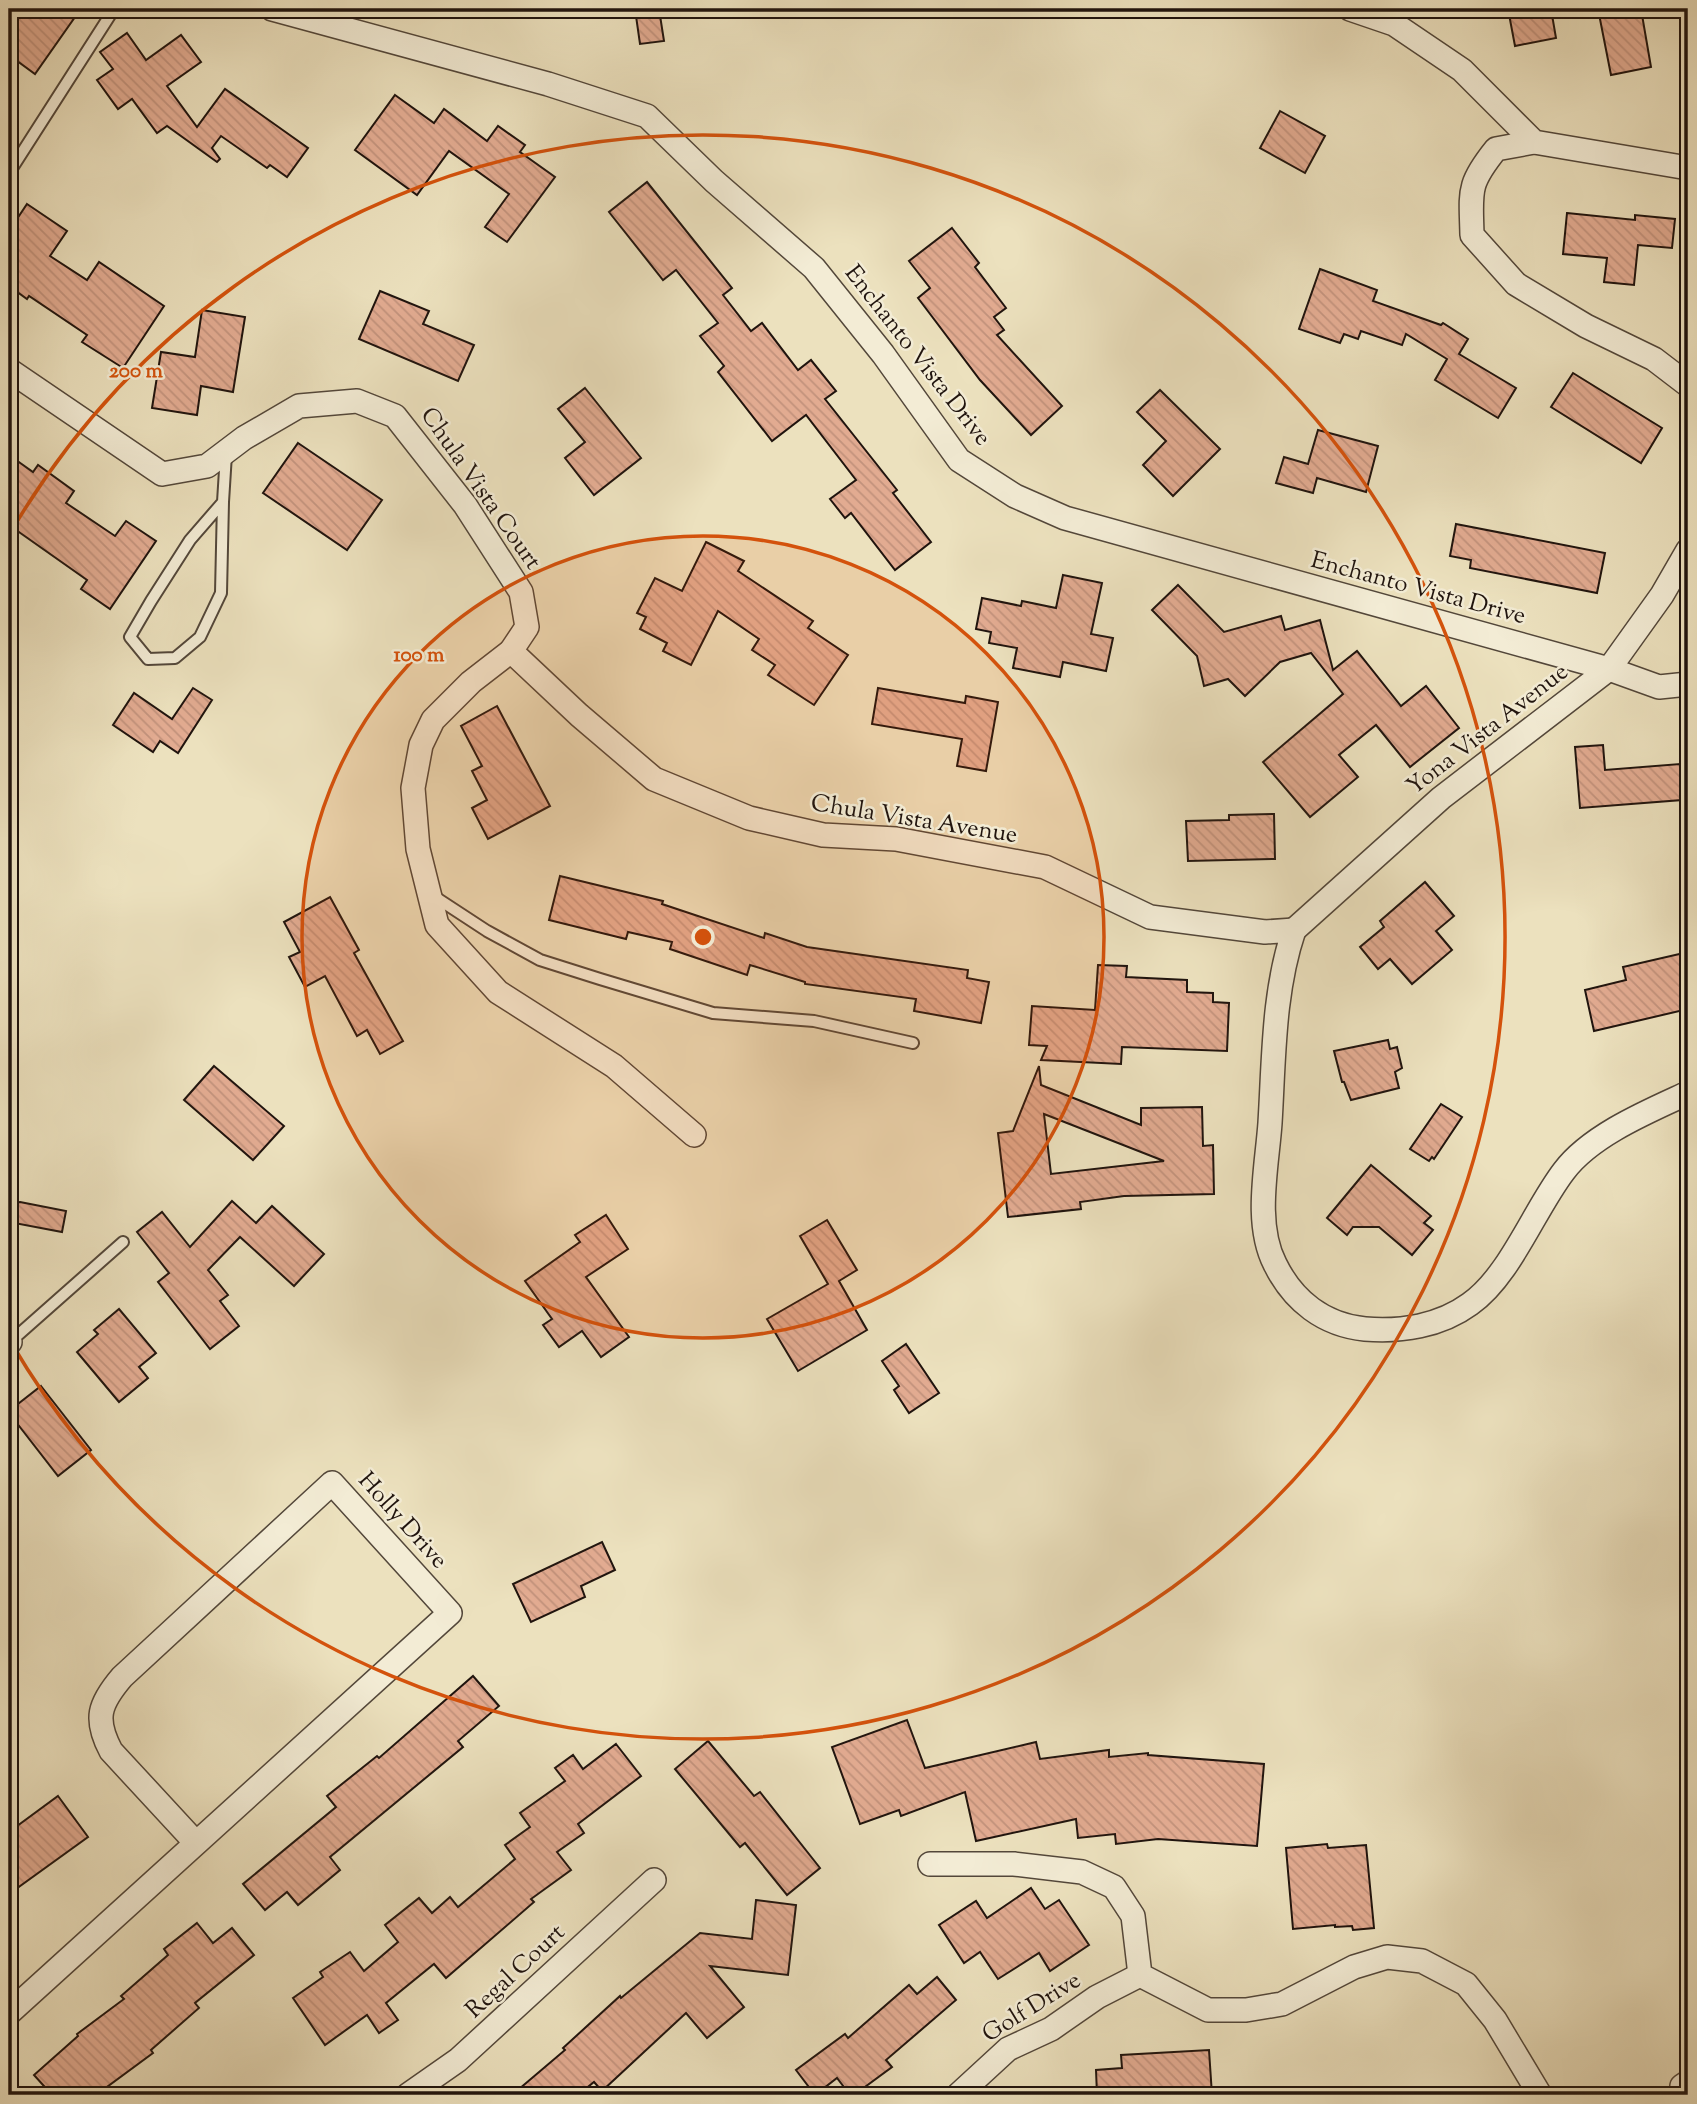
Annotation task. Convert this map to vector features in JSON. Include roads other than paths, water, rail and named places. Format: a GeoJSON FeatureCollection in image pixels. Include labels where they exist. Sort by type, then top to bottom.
{"type":"FeatureCollection","features":[{"type":"Feature","properties":{"kind":"street","name":"Enchanto Vista Drive"},"geometry":{"type":"LineString","coordinates":[[272,9],[548,84],[647,116],[714,181],[814,268],[883,354],[960,460],[1015,496],[1065,518],[1609,669],[1659,687],[1688,684]]}},
{"type":"Feature","properties":{"kind":"street"},"geometry":{"type":"LineString","coordinates":[[1350,9],[1394,23],[1462,70],[1534,142]]}},
{"type":"Feature","properties":{"kind":"street"},"geometry":{"type":"LineString","coordinates":[[1688,168],[1534,142],[1496,149],[1478,171],[1471,192],[1472,235],[1516,284],[1586,326],[1654,359],[1688,386]]}},
{"type":"Feature","properties":{"kind":"street","name":"Chula Vista Court"},"geometry":{"type":"LineString","coordinates":[[9,370],[162,474],[207,466],[244,438],[299,406],[357,401],[395,416],[465,505],[521,592],[527,627],[511,651]]}},
{"type":"Feature","properties":{"kind":"street","name":"Yona Vista Avenue"},"geometry":{"type":"LineString","coordinates":[[1294,930],[1441,798],[1609,669],[1662,595],[1688,550]]}},
{"type":"Feature","properties":{"kind":"street"},"geometry":{"type":"LineString","coordinates":[[511,651],[471,682],[433,720],[421,745],[412,788],[418,849],[437,925],[498,992],[614,1066],[694,1135]]}},
{"type":"Feature","properties":{"kind":"street","name":"Chula Vista Avenue"},"geometry":{"type":"LineString","coordinates":[[511,651],[579,715],[654,779],[749,818],[823,835],[897,839],[1045,867],[1150,917],[1265,932],[1294,930]]}},
{"type":"Feature","properties":{"kind":"street"},"geometry":{"type":"LineString","coordinates":[[1294,930],[1284,961],[1277,1004],[1264,1216],[1274,1263],[1294,1294],[1319,1316],[1346,1327],[1388,1331],[1432,1324],[1471,1304],[1497,1278],[1565,1169],[1584,1151],[1634,1118],[1688,1093]]}},
{"type":"Feature","properties":{"kind":"street","name":"Holly Drive"},"geometry":{"type":"LineString","coordinates":[[9,2013],[450,1613],[332,1483],[122,1677],[107,1695],[100,1714],[102,1732],[111,1751],[196,1843]]}},
{"type":"Feature","properties":{"kind":"street"},"geometry":{"type":"LineString","coordinates":[[930,1864],[1014,1864],[1082,1872],[1114,1887],[1133,1916],[1140,1975],[1208,2010],[1246,2010],[1282,2004],[1354,1967],[1387,1957],[1422,1961],[1466,1984],[1494,2020],[1539,2095]]}},
{"type":"Feature","properties":{"kind":"street","name":"Regal Court"},"geometry":{"type":"LineString","coordinates":[[408,2095],[458,2060],[654,1880]]}},
{"type":"Feature","properties":{"kind":"street","name":"Golf Drive"},"geometry":{"type":"LineString","coordinates":[[958,2095],[1008,2049],[1051,2029],[1097,1997],[1140,1975]]}},
{"type":"Feature","properties":{"kind":"lane"},"geometry":{"type":"LineString","coordinates":[[9,173],[114,9]]}},
{"type":"Feature","properties":{"kind":"lane"},"geometry":{"type":"LineString","coordinates":[[223,502],[190,540],[131,637],[148,659],[176,658],[200,637],[221,593],[226,451]]}},
{"type":"Feature","properties":{"kind":"lane"},"geometry":{"type":"LineString","coordinates":[[429,893],[487,931],[540,960],[600,979],[713,1013],[814,1021],[913,1043]]}},
{"type":"Feature","properties":{"kind":"lane"},"geometry":{"type":"LineString","coordinates":[[10,1343],[123,1242]]}}]}
